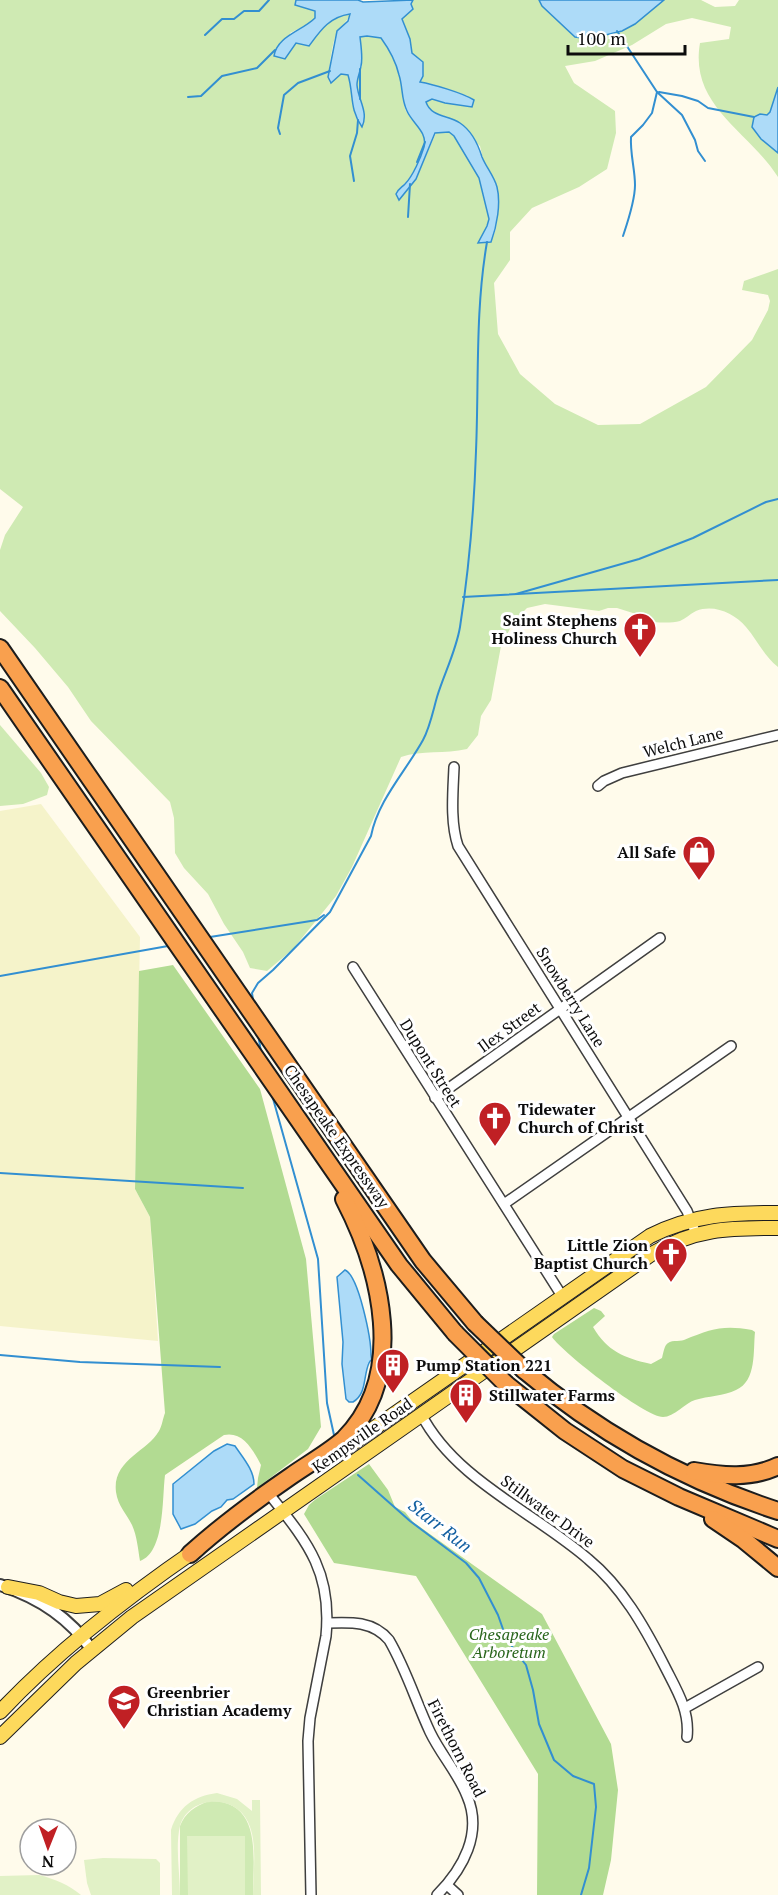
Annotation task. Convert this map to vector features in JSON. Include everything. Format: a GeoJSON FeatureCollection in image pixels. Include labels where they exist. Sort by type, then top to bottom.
{"type":"FeatureCollection","features":[{"type":"Feature","properties":{"kind":"highway","name":"Chesapeake Expressway"},"geometry":{"type":"LineString","coordinates":[[0,648],[423,1261],[475,1323],[524,1370],[603,1430],[652,1459],[778,1511]]}},
{"type":"Feature","properties":{"kind":"highway","name":"Chesapeake Expressway"},"geometry":{"type":"LineString","coordinates":[[0,688],[399,1264],[454,1334],[506,1384],[565,1431],[623,1469],[679,1497],[778,1539]]}},
{"type":"Feature","properties":{"kind":"highway"},"geometry":{"type":"LineString","coordinates":[[190,1554],[219,1528],[341,1441],[367,1408],[374,1394],[382,1364],[383,1332],[378,1299],[370,1265],[354,1220],[335,1183],[272,1080]]}},
{"type":"Feature","properties":{"kind":"highway"},"geometry":{"type":"LineString","coordinates":[[652,1459],[691,1471],[717,1475],[756,1473],[778,1466]]}},
{"type":"Feature","properties":{"kind":"highway"},"geometry":{"type":"LineString","coordinates":[[679,1497],[744,1539],[778,1568]]}},
{"type":"Feature","properties":{"kind":"main road","name":"Kempsville Road"},"geometry":{"type":"LineString","coordinates":[[0,1712],[37,1675],[82,1636],[168,1569],[273,1499],[650,1236],[691,1219],[732,1213],[778,1213]]}},
{"type":"Feature","properties":{"kind":"main road","name":"Kempsville Road"},"geometry":{"type":"LineString","coordinates":[[0,1737],[92,1650],[167,1592],[650,1254],[674,1241],[719,1229],[778,1228]]}},
{"type":"Feature","properties":{"kind":"main road"},"geometry":{"type":"LineString","coordinates":[[421,1414],[424,1403],[453,1380],[459,1368]]}},
{"type":"Feature","properties":{"kind":"main road"},"geometry":{"type":"LineString","coordinates":[[4,1586],[39,1593],[68,1605],[92,1606],[108,1601],[168,1569]]}},
{"type":"Feature","properties":{"kind":"street","name":"Welch Lane"},"geometry":{"type":"LineString","coordinates":[[598,786],[622,773],[778,735]]}},
{"type":"Feature","properties":{"kind":"street","name":"Snowberry Lane"},"geometry":{"type":"LineString","coordinates":[[454,767],[454,821],[458,846],[691,1219],[696,1234]]}},
{"type":"Feature","properties":{"kind":"street","name":"Ilex Street"},"geometry":{"type":"LineString","coordinates":[[435,1098],[660,938]]}},
{"type":"Feature","properties":{"kind":"street","name":"Dupont Street"},"geometry":{"type":"LineString","coordinates":[[353,967],[562,1296]]}},
{"type":"Feature","properties":{"kind":"street"},"geometry":{"type":"LineString","coordinates":[[504,1204],[730,1046]]}},
{"type":"Feature","properties":{"kind":"street","name":"Stillwater Drive"},"geometry":{"type":"LineString","coordinates":[[421,1414],[427,1426],[450,1453],[485,1485],[572,1545],[612,1582],[642,1624],[685,1708],[687,1737]]}},
{"type":"Feature","properties":{"kind":"street"},"geometry":{"type":"LineString","coordinates":[[273,1499],[304,1538],[315,1559],[325,1596],[328,1623],[310,1718],[308,1741],[311,1895]]}},
{"type":"Feature","properties":{"kind":"street"},"geometry":{"type":"LineString","coordinates":[[4,1586],[35,1599],[56,1612],[82,1636],[92,1650]]}},
{"type":"Feature","properties":{"kind":"street","name":"Firethorn Road"},"geometry":{"type":"LineString","coordinates":[[328,1623],[362,1623],[378,1630],[389,1640],[438,1749],[467,1795],[472,1813],[472,1838],[463,1861],[447,1885],[437,1895]]}},
{"type":"Feature","properties":{"kind":"street"},"geometry":{"type":"LineString","coordinates":[[685,1708],[758,1667]]}},
{"type":"Feature","properties":{"kind":"street"},"geometry":{"type":"LineString","coordinates":[[447,1885],[458,1895]]}},
{"type":"Feature","properties":{"kind":"shaded area"},"geometry":{"type":"Polygon","coordinates":[[[41,804],[140,937],[135,1189],[150,1217],[158,1341],[0,1326],[0,811],[41,804]]]}},
{"type":"Feature","properties":{"kind":"green space"},"geometry":{"type":"Polygon","coordinates":[[[0,0],[296,0],[296,5],[315,11],[315,18],[310,23],[290,33],[296,43],[309,46],[331,21],[350,14],[338,30],[334,40],[330,83],[341,74],[348,75],[355,115],[362,127],[364,113],[357,86],[358,72],[362,66],[360,37],[381,38],[398,70],[406,111],[424,136],[424,146],[416,166],[408,180],[396,193],[399,199],[416,179],[436,133],[449,132],[454,136],[479,178],[489,219],[478,242],[491,242],[496,229],[498,194],[480,146],[448,117],[428,109],[426,102],[432,99],[445,103],[468,96],[419,82],[416,58],[412,53],[410,39],[402,18],[413,9],[411,4],[413,0],[539,0],[542,6],[575,37],[589,39],[622,31],[635,24],[664,0],[701,0],[715,7],[735,6],[739,0],[778,0],[778,87],[761,139],[778,153],[778,177],[724,116],[712,101],[703,84],[699,65],[700,43],[729,39],[731,27],[692,18],[666,24],[632,45],[595,61],[565,66],[574,83],[615,111],[616,133],[607,169],[579,187],[532,208],[510,232],[510,260],[494,283],[498,334],[520,374],[555,404],[598,425],[640,424],[706,387],[752,340],[768,310],[770,301],[768,295],[742,290],[744,281],[778,269],[778,667],[741,622],[717,609],[703,609],[680,621],[666,623],[642,621],[636,614],[617,608],[599,611],[545,604],[527,608],[514,621],[501,646],[491,700],[481,716],[478,735],[467,749],[401,757],[352,867],[336,896],[293,949],[267,971],[250,968],[243,952],[224,924],[208,894],[184,868],[175,853],[174,818],[170,802],[91,721],[68,687],[0,611],[0,550],[5,535],[23,507],[0,489],[0,0]]]}},
{"type":"Feature","properties":{"kind":"green space"},"geometry":{"type":"Polygon","coordinates":[[[0,725],[41,773],[49,787],[47,795],[23,804],[0,806],[0,725]]]}},
{"type":"Feature","properties":{"kind":"green space"},"geometry":{"type":"Polygon","coordinates":[[[173,965],[260,1089],[306,1259],[321,1427],[308,1449],[257,1488],[261,1465],[247,1443],[231,1435],[224,1435],[165,1475],[158,1536],[148,1556],[140,1561],[134,1529],[117,1497],[116,1481],[125,1464],[154,1438],[161,1427],[165,1413],[150,1217],[135,1189],[139,971],[173,965]]]}},
{"type":"Feature","properties":{"kind":"green space"},"geometry":{"type":"Polygon","coordinates":[[[594,1308],[605,1316],[593,1327],[610,1348],[624,1356],[651,1364],[662,1358],[665,1346],[670,1342],[684,1340],[717,1329],[752,1330],[755,1332],[754,1356],[748,1380],[736,1390],[695,1400],[667,1416],[654,1414],[605,1383],[571,1356],[552,1337],[594,1308]]]}},
{"type":"Feature","properties":{"kind":"green space","name":"Chesapeake Arboretum"},"geometry":{"type":"Polygon","coordinates":[[[369,1464],[388,1490],[395,1507],[405,1512],[413,1522],[542,1614],[611,1744],[618,1790],[611,1860],[603,1895],[537,1895],[538,1774],[416,1576],[334,1563],[304,1514],[316,1499],[369,1464]]]}},
{"type":"Feature","properties":{"kind":"green space"},"geometry":{"type":"Polygon","coordinates":[[[217,1793],[237,1799],[252,1811],[252,1800],[260,1800],[261,1895],[253,1895],[254,1848],[248,1822],[233,1806],[213,1802],[193,1808],[185,1816],[180,1826],[178,1851],[180,1895],[172,1895],[171,1830],[174,1822],[188,1804],[201,1797],[217,1793]]]}},
{"type":"Feature","properties":{"kind":"green space"},"geometry":{"type":"Polygon","coordinates":[[[209,1801],[226,1803],[239,1810],[247,1821],[253,1849],[253,1895],[180,1895],[180,1826],[191,1810],[209,1801]]]}},
{"type":"Feature","properties":{"kind":"green space"},"geometry":{"type":"Polygon","coordinates":[[[187,1836],[245,1836],[245,1895],[188,1895],[187,1836]]]}},
{"type":"Feature","properties":{"kind":"green space"},"geometry":{"type":"Polygon","coordinates":[[[156,1859],[160,1863],[160,1895],[91,1895],[84,1860],[156,1859]]]}},
{"type":"Feature","properties":{"kind":"green space"},"geometry":{"type":"Polygon","coordinates":[[[0,1876],[47,1877],[72,1888],[81,1895],[0,1895],[0,1876]]]}},
{"type":"Feature","properties":{"kind":"water"},"geometry":{"type":"Polygon","coordinates":[[[296,0],[358,0],[363,2],[413,0],[411,4],[413,9],[402,19],[410,39],[412,53],[423,62],[423,76],[420,82],[447,89],[474,100],[472,107],[432,99],[426,102],[432,110],[455,120],[468,130],[494,179],[498,193],[498,207],[497,222],[491,242],[478,243],[489,219],[479,178],[454,136],[449,132],[435,133],[416,179],[399,200],[396,194],[414,171],[425,142],[422,132],[405,106],[396,65],[381,38],[360,37],[362,59],[357,85],[364,111],[362,127],[353,107],[348,75],[341,74],[331,83],[328,77],[337,31],[348,21],[350,14],[331,21],[309,46],[296,43],[285,59],[274,56],[280,43],[315,18],[315,11],[295,5],[296,0]]]}},
{"type":"Feature","properties":{"kind":"water"},"geometry":{"type":"Polygon","coordinates":[[[539,0],[664,0],[635,24],[622,31],[589,39],[575,37],[542,6],[539,0]]]}},
{"type":"Feature","properties":{"kind":"water"},"geometry":{"type":"Polygon","coordinates":[[[778,87],[778,153],[761,139],[752,127],[754,117],[760,114],[767,115],[770,112],[778,87]]]}},
{"type":"Feature","properties":{"kind":"water"},"geometry":{"type":"Polygon","coordinates":[[[345,1270],[350,1275],[359,1295],[372,1359],[367,1368],[361,1394],[353,1402],[346,1399],[342,1364],[343,1342],[337,1277],[345,1270]]]}},
{"type":"Feature","properties":{"kind":"water"},"geometry":{"type":"Polygon","coordinates":[[[227,1444],[235,1446],[245,1460],[254,1484],[233,1499],[227,1500],[221,1507],[195,1524],[181,1529],[173,1514],[173,1484],[214,1451],[227,1444]]]}},
{"type":"Feature","properties":{"kind":"waterway"},"geometry":{"type":"LineString","coordinates":[[205,35],[222,19],[234,19],[244,11],[259,11],[269,0]]}},
{"type":"Feature","properties":{"kind":"waterway"},"geometry":{"type":"LineString","coordinates":[[617,31],[657,92],[682,115],[705,161]]}},
{"type":"Feature","properties":{"kind":"waterway"},"geometry":{"type":"LineString","coordinates":[[188,97],[201,96],[222,76],[257,68],[275,50]]}},
{"type":"Feature","properties":{"kind":"waterway"},"geometry":{"type":"LineString","coordinates":[[360,69],[360,99]]}},
{"type":"Feature","properties":{"kind":"waterway"},"geometry":{"type":"LineString","coordinates":[[280,134],[278,128],[284,95],[298,83],[330,71]]}},
{"type":"Feature","properties":{"kind":"waterway"},"geometry":{"type":"LineString","coordinates":[[623,236],[635,191],[631,137],[652,113],[657,92]]}},
{"type":"Feature","properties":{"kind":"waterway"},"geometry":{"type":"LineString","coordinates":[[659,92],[698,101],[708,108],[754,117]]}},
{"type":"Feature","properties":{"kind":"waterway"},"geometry":{"type":"LineString","coordinates":[[354,181],[350,156],[357,133],[358,120]]}},
{"type":"Feature","properties":{"kind":"waterway"},"geometry":{"type":"LineString","coordinates":[[417,162],[425,142]]}},
{"type":"Feature","properties":{"kind":"waterway"},"geometry":{"type":"LineString","coordinates":[[408,217],[410,184]]}},
{"type":"Feature","properties":{"kind":"waterway"},"geometry":{"type":"LineString","coordinates":[[253,1000],[252,993],[258,983],[330,912],[371,836],[386,798],[425,735],[456,645],[463,605],[472,517],[479,320],[487,242]]}},
{"type":"Feature","properties":{"kind":"waterway"},"geometry":{"type":"LineString","coordinates":[[516,594],[639,559],[693,538],[766,502],[778,499]]}},
{"type":"Feature","properties":{"kind":"waterway"},"geometry":{"type":"LineString","coordinates":[[463,597],[778,580]]}},
{"type":"Feature","properties":{"kind":"waterway"},"geometry":{"type":"LineString","coordinates":[[210,937],[317,920],[324,915]]}},
{"type":"Feature","properties":{"kind":"waterway"},"geometry":{"type":"LineString","coordinates":[[0,976],[168,946]]}},
{"type":"Feature","properties":{"kind":"waterway"},"geometry":{"type":"LineString","coordinates":[[258,1034],[261,1052]]}},
{"type":"Feature","properties":{"kind":"waterway"},"geometry":{"type":"LineString","coordinates":[[272,1095],[318,1259],[327,1403],[334,1435]]}},
{"type":"Feature","properties":{"kind":"waterway"},"geometry":{"type":"LineString","coordinates":[[0,1173],[243,1188]]}},
{"type":"Feature","properties":{"kind":"waterway"},"geometry":{"type":"LineString","coordinates":[[0,1355],[80,1362],[220,1367]]}},
{"type":"Feature","properties":{"kind":"waterway","name":"Starr Run"},"geometry":{"type":"LineString","coordinates":[[358,1475],[410,1521],[466,1563],[479,1578],[504,1632],[526,1665],[539,1724],[554,1760],[573,1776],[594,1784],[596,1807],[589,1868],[581,1895]]}},
{"type":"Feature","properties":{"kind":"place","name":"Saint Stephens Holiness Church"},"geometry":{"type":"Point","coordinates":[640,658]}},
{"type":"Feature","properties":{"kind":"place","name":"All Safe"},"geometry":{"type":"Point","coordinates":[699,881]}},
{"type":"Feature","properties":{"kind":"place","name":"Tidewater Church of Christ"},"geometry":{"type":"Point","coordinates":[495,1147]}},
{"type":"Feature","properties":{"kind":"place","name":"Little Zion Baptist Church"},"geometry":{"type":"Point","coordinates":[671,1283]}},
{"type":"Feature","properties":{"kind":"place","name":"Pump Station 221"},"geometry":{"type":"Point","coordinates":[393,1394]}},
{"type":"Feature","properties":{"kind":"place","name":"Stillwater Farms"},"geometry":{"type":"Point","coordinates":[466,1424]}},
{"type":"Feature","properties":{"kind":"place","name":"Greenbrier Christian Academy"},"geometry":{"type":"Point","coordinates":[124,1730]}}]}
